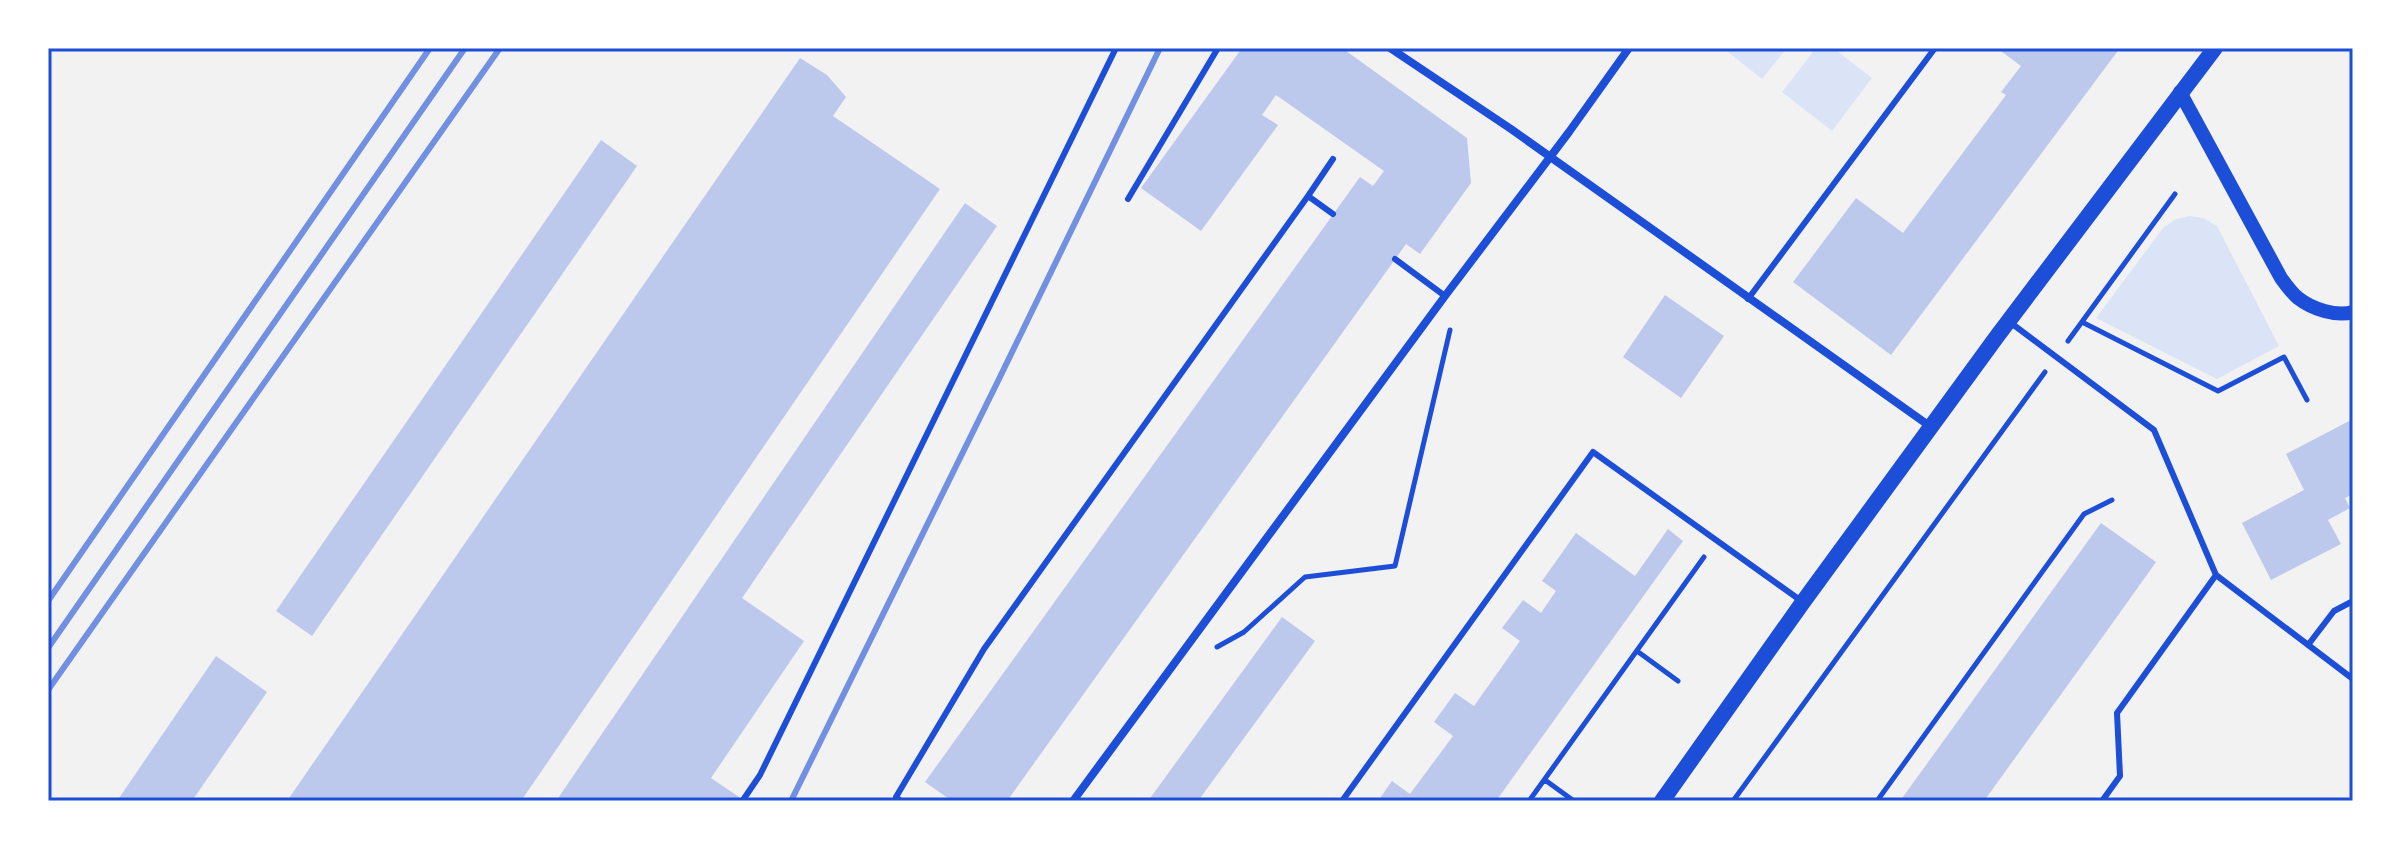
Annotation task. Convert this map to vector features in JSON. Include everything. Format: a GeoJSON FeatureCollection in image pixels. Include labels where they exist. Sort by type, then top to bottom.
{"type":"FeatureCollection","features":[{"type":"Feature","properties":{"kind":"main road"},"geometry":{"type":"LineString","coordinates":[[1662,801],[2008,322],[2215,48]]}},
{"type":"Feature","properties":{"kind":"street"},"geometry":{"type":"LineString","coordinates":[[1390,48],[1932,427]]}},
{"type":"Feature","properties":{"kind":"street"},"geometry":{"type":"LineString","coordinates":[[1073,801],[1629,48]]}},
{"type":"Feature","properties":{"kind":"street"},"geometry":{"type":"LineString","coordinates":[[2180,92],[2281,278],[2297,297],[2317,309],[2346,314],[2353,312]]}},
{"type":"Feature","properties":{"kind":"lane"},"geometry":{"type":"LineString","coordinates":[[743,800],[760,775],[1116,48]]}},
{"type":"Feature","properties":{"kind":"lane"},"geometry":{"type":"LineString","coordinates":[[1128,199],[1218,48]]}},
{"type":"Feature","properties":{"kind":"lane"},"geometry":{"type":"LineString","coordinates":[[1748,299],[1935,48]]}},
{"type":"Feature","properties":{"kind":"lane"},"geometry":{"type":"LineString","coordinates":[[901,801],[896,797],[984,649],[1333,159]]}},
{"type":"Feature","properties":{"kind":"lane"},"geometry":{"type":"LineString","coordinates":[[1308,196],[1333,214]]}},
{"type":"Feature","properties":{"kind":"lane"},"geometry":{"type":"LineString","coordinates":[[1395,259],[1445,296]]}},
{"type":"Feature","properties":{"kind":"lane"},"geometry":{"type":"LineString","coordinates":[[2008,322],[2154,430],[2216,575],[2353,679]]}},
{"type":"Feature","properties":{"kind":"lane"},"geometry":{"type":"LineString","coordinates":[[1342,801],[1593,452],[1803,602]]}},
{"type":"Feature","properties":{"kind":"lane"},"geometry":{"type":"LineString","coordinates":[[2102,801],[2120,776],[2117,713],[2216,575]]}},
{"type":"Feature","properties":{"kind":"lane"},"geometry":{"type":"LineString","coordinates":[[2308,645],[2334,611],[2353,601]]}},
{"type":"Feature","properties":{"kind":"path"},"geometry":{"type":"LineString","coordinates":[[1733,801],[2175,194]]}},
{"type":"Feature","properties":{"kind":"path"},"geometry":{"type":"LineString","coordinates":[[1167,673],[1244,632],[1305,577],[1395,566],[1451,326],[1438,305]]}},
{"type":"Feature","properties":{"kind":"path"},"geometry":{"type":"LineString","coordinates":[[2082,322],[2218,391],[2284,357],[2307,400]]}},
{"type":"Feature","properties":{"kind":"path"},"geometry":{"type":"LineString","coordinates":[[1877,801],[2084,514],[2112,500]]}},
{"type":"Feature","properties":{"kind":"path"},"geometry":{"type":"LineString","coordinates":[[1529,801],[1716,540]]}},
{"type":"Feature","properties":{"kind":"path"},"geometry":{"type":"LineString","coordinates":[[1637,651],[1678,681]]}},
{"type":"Feature","properties":{"kind":"path"},"geometry":{"type":"LineString","coordinates":[[1545,780],[1574,801]]}},
{"type":"Feature","properties":{"kind":"shaded area"},"geometry":{"type":"Polygon","coordinates":[[[1723,48],[1787,48],[1762,79],[1723,48]]]}},
{"type":"Feature","properties":{"kind":"shaded area"},"geometry":{"type":"Polygon","coordinates":[[[1816,48],[1833,48],[1872,78],[1832,131],[1782,92],[1816,48]]]}},
{"type":"Feature","properties":{"kind":"shaded area"},"geometry":{"type":"Polygon","coordinates":[[[2190,216],[2203,218],[2217,226],[2279,346],[2217,379],[2096,318],[2163,228],[2176,219],[2190,216]]]}},
{"type":"Feature","properties":{"kind":"building"},"geometry":{"type":"Polygon","coordinates":[[[1242,48],[1342,48],[1467,138],[1471,183],[1420,254],[1406,244],[1007,801],[952,801],[925,782],[1360,177],[1373,186],[1384,171],[1276,95],[1262,115],[1278,125],[1201,231],[1141,188],[1242,48]]]}},
{"type":"Feature","properties":{"kind":"building"},"geometry":{"type":"Polygon","coordinates":[[[1997,48],[2120,48],[1891,355],[1793,282],[1856,198],[1903,233],[2006,95],[2001,92],[2021,66],[1997,48]]]}},
{"type":"Feature","properties":{"kind":"building"},"geometry":{"type":"Polygon","coordinates":[[[800,58],[827,75],[846,97],[833,116],[940,189],[521,801],[287,801],[800,58]]]}},
{"type":"Feature","properties":{"kind":"building"},"geometry":{"type":"Polygon","coordinates":[[[601,140],[637,166],[312,636],[276,611],[601,140]]]}},
{"type":"Feature","properties":{"kind":"building"},"geometry":{"type":"Polygon","coordinates":[[[965,203],[997,226],[742,598],[804,641],[711,778],[745,801],[556,801],[965,203]]]}},
{"type":"Feature","properties":{"kind":"building"},"geometry":{"type":"Polygon","coordinates":[[[1665,295],[1724,336],[1681,398],[1623,357],[1665,295]]]}},
{"type":"Feature","properties":{"kind":"building"},"geometry":{"type":"Polygon","coordinates":[[[2353,419],[2353,494],[2345,498],[2350,508],[2328,520],[2341,544],[2271,580],[2242,523],[2304,490],[2286,454],[2353,419]]]}},
{"type":"Feature","properties":{"kind":"building"},"geometry":{"type":"Polygon","coordinates":[[[2101,523],[2156,562],[1984,801],[1900,801],[2101,523]]]}},
{"type":"Feature","properties":{"kind":"building"},"geometry":{"type":"Polygon","coordinates":[[[1668,529],[1683,541],[1496,801],[1378,801],[1392,781],[1410,794],[1453,736],[1434,722],[1455,693],[1474,706],[1520,641],[1502,628],[1523,600],[1541,613],[1556,591],[1542,581],[1576,533],[1635,576],[1668,529]]]}},
{"type":"Feature","properties":{"kind":"building"},"geometry":{"type":"Polygon","coordinates":[[[1282,617],[1315,641],[1198,801],[1148,801],[1282,617]]]}},
{"type":"Feature","properties":{"kind":"building"},"geometry":{"type":"Polygon","coordinates":[[[216,656],[267,692],[192,801],[117,801],[216,656]]]}},
{"type":"Feature","properties":{"kind":"railway"},"geometry":{"type":"LineString","coordinates":[[48,601],[430,48]]}},
{"type":"Feature","properties":{"kind":"railway"},"geometry":{"type":"LineString","coordinates":[[48,648],[465,48]]}},
{"type":"Feature","properties":{"kind":"railway"},"geometry":{"type":"LineString","coordinates":[[48,690],[500,48]]}},
{"type":"Feature","properties":{"kind":"railway"},"geometry":{"type":"LineString","coordinates":[[791,801],[1160,48]]}}]}
